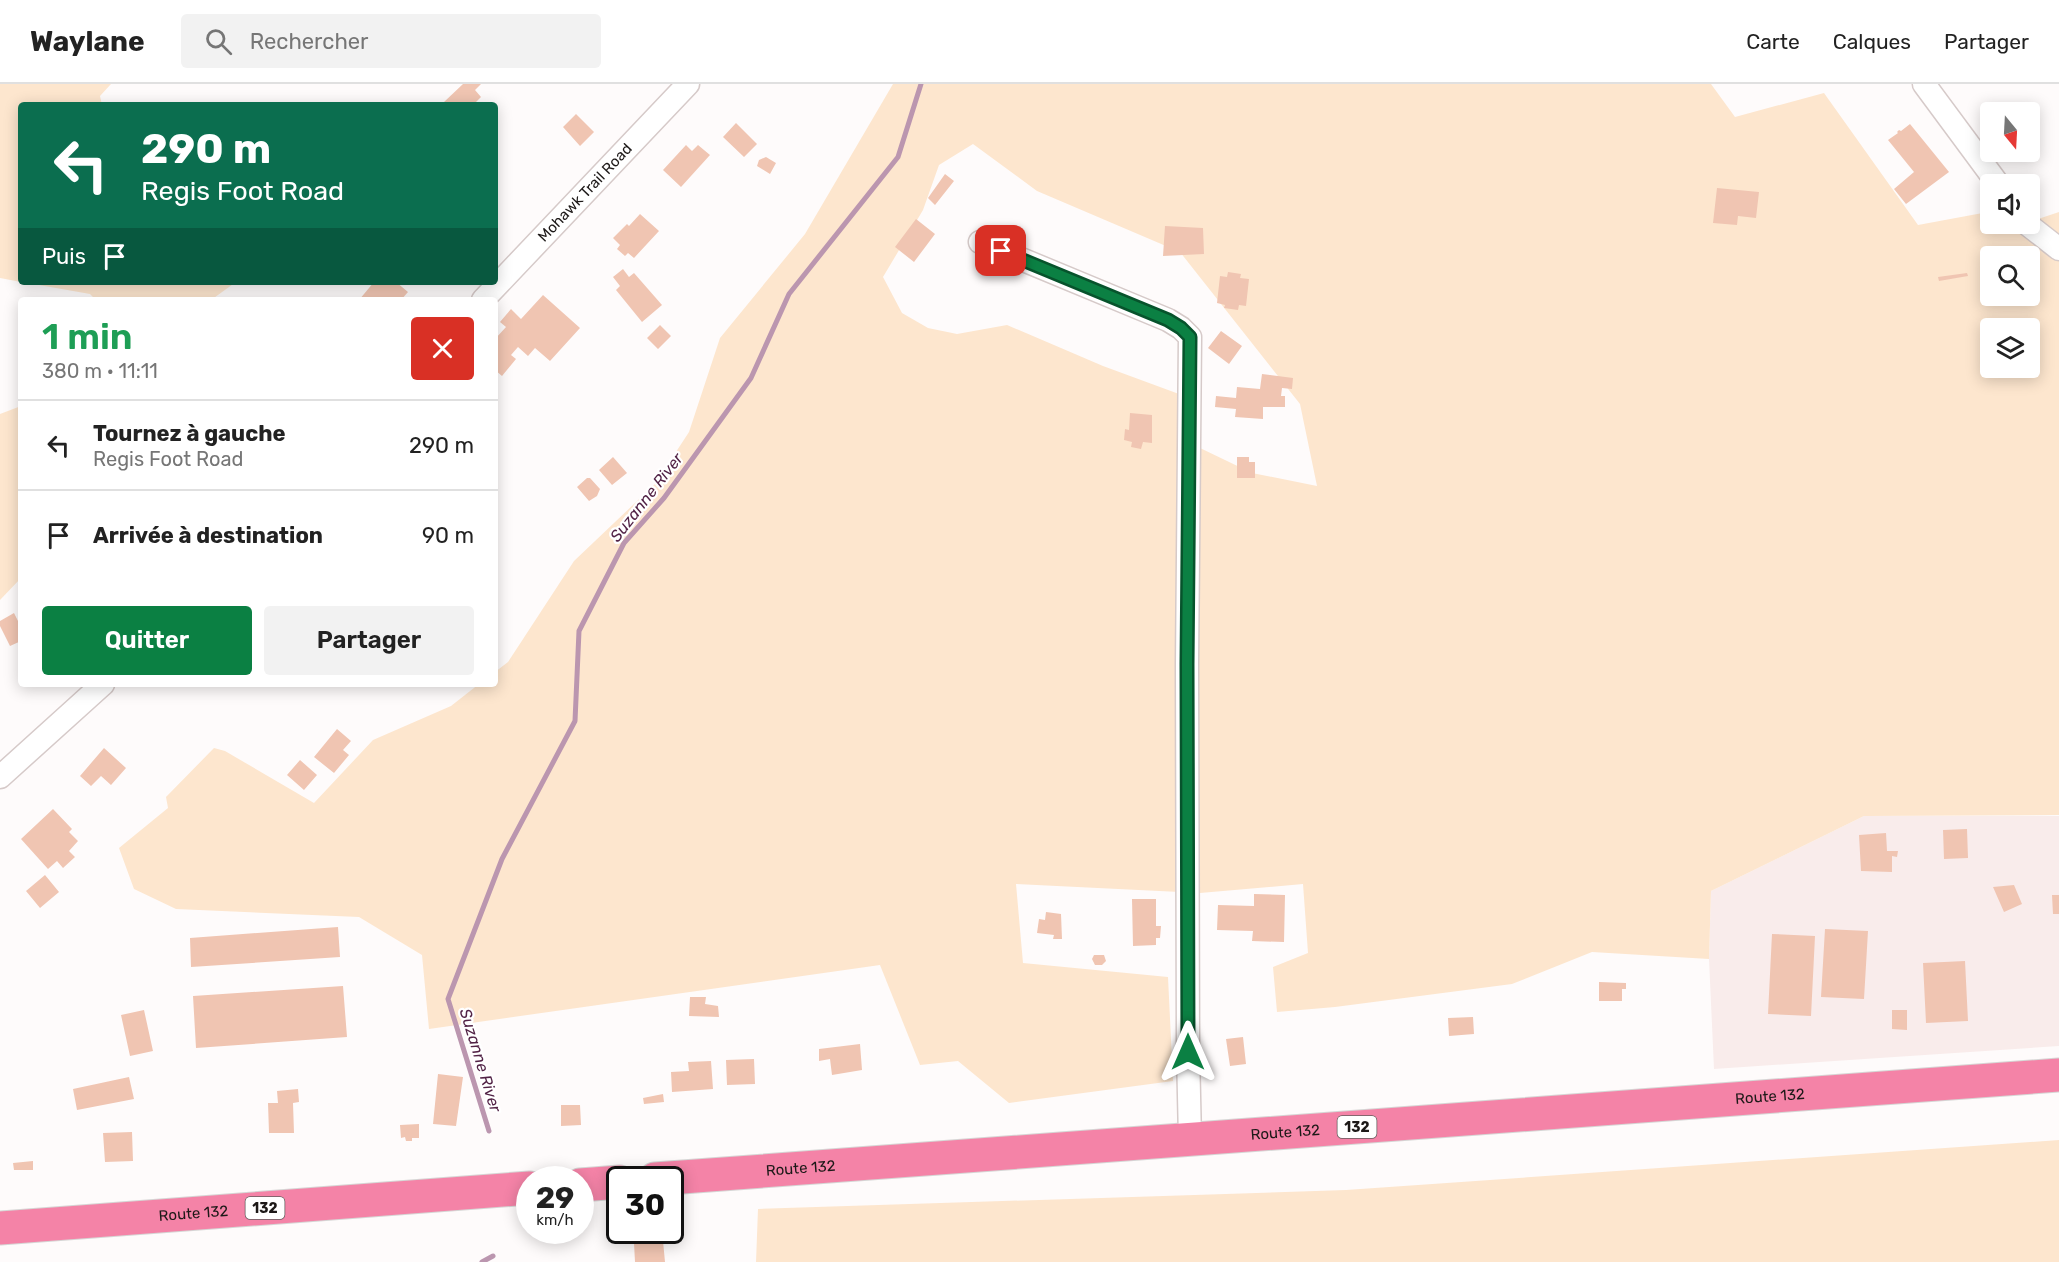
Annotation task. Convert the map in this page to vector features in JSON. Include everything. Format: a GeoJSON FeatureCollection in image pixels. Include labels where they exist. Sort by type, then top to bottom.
{"type":"FeatureCollection","features":[{"type":"Feature","properties":{"kind":"highway","name":"Route 132"},"geometry":{"type":"LineString","coordinates":[[684,1177],[2059,1075]]}},
{"type":"Feature","properties":{"kind":"highway","name":"Route 132"},"geometry":{"type":"LineString","coordinates":[[0,1228],[516,1189]]}},
{"type":"Feature","properties":{"kind":"street","name":"Mohawk Trail Road"},"geometry":{"type":"LineString","coordinates":[[498,284],[688,84]]}},
{"type":"Feature","properties":{"kind":"street"},"geometry":{"type":"LineString","coordinates":[[1924,84],[1991,174]]}},
{"type":"Feature","properties":{"kind":"street"},"geometry":{"type":"LineString","coordinates":[[2040,234],[2059,249]]}},
{"type":"Feature","properties":{"kind":"street"},"geometry":{"type":"LineString","coordinates":[[980,242],[1168,320],[1190,337],[1187,664],[1190,1139]]}},
{"type":"Feature","properties":{"kind":"street","name":"Mohawk Trail Road"},"geometry":{"type":"LineString","coordinates":[[486,297],[497,285]]}},
{"type":"Feature","properties":{"kind":"street"},"geometry":{"type":"LineString","coordinates":[[0,777],[100,687]]}},
{"type":"Feature","properties":{"kind":"shaded area"},"geometry":{"type":"Polygon","coordinates":[[[0,84],[111,84],[100,96],[101,102],[18,102],[18,281],[0,278],[0,84]]]}},
{"type":"Feature","properties":{"kind":"shaded area"},"geometry":{"type":"Polygon","coordinates":[[[893,84],[1711,84],[1735,117],[1824,93],[1918,225],[1980,213],[1980,234],[2040,234],[2040,218],[2059,212],[2059,815],[1864,816],[1711,891],[1709,959],[1592,952],[1512,984],[1335,1007],[1277,1012],[1273,967],[1308,953],[1303,884],[1200,893],[1016,884],[1023,963],[1168,977],[1173,1081],[1009,1103],[958,1061],[920,1065],[880,965],[429,1029],[422,955],[359,917],[176,909],[134,889],[119,848],[168,808],[166,797],[214,748],[225,751],[314,803],[373,740],[451,706],[475,687],[498,687],[498,670],[508,662],[574,561],[655,484],[689,432],[720,338],[805,234],[893,84]],[[973,144],[939,165],[923,210],[883,277],[902,313],[928,328],[957,334],[1007,325],[1103,366],[1179,394],[1200,448],[1252,473],[1317,486],[1300,404],[1180,252],[1037,191],[973,144]]]}},
{"type":"Feature","properties":{"kind":"shaded area"},"geometry":{"type":"Polygon","coordinates":[[[39,285],[232,285],[215,297],[93,297],[90,294],[39,285]]]}},
{"type":"Feature","properties":{"kind":"shaded area"},"geometry":{"type":"Polygon","coordinates":[[[18,407],[18,581],[0,600],[0,414],[18,407]]]}},
{"type":"Feature","properties":{"kind":"shaded area"},"geometry":{"type":"Polygon","coordinates":[[[1864,816],[2059,816],[2059,1046],[1714,1069],[1709,959],[1711,891],[1864,816]]]}},
{"type":"Feature","properties":{"kind":"shaded area"},"geometry":{"type":"Polygon","coordinates":[[[2059,1140],[2059,1262],[756,1262],[758,1209],[1346,1190],[2059,1140]]]}},
{"type":"Feature","properties":{"kind":"building"},"geometry":{"type":"Polygon","coordinates":[[[463,84],[481,84],[475,90],[481,97],[476,102],[444,102],[463,84]]]}},
{"type":"Feature","properties":{"kind":"building"},"geometry":{"type":"Polygon","coordinates":[[[576,114],[594,132],[580,146],[563,127],[576,114]]]}},
{"type":"Feature","properties":{"kind":"building"},"geometry":{"type":"Polygon","coordinates":[[[736,123],[757,144],[744,157],[723,137],[736,123]]]}},
{"type":"Feature","properties":{"kind":"building"},"geometry":{"type":"Polygon","coordinates":[[[1910,124],[1949,172],[1906,204],[1894,189],[1914,172],[1888,140],[1910,124]]]}},
{"type":"Feature","properties":{"kind":"building"},"geometry":{"type":"Polygon","coordinates":[[[686,145],[692,151],[698,145],[710,155],[681,187],[663,170],[686,145]]]}},
{"type":"Feature","properties":{"kind":"building"},"geometry":{"type":"Polygon","coordinates":[[[766,157],[776,163],[770,174],[757,166],[759,160],[766,157]]]}},
{"type":"Feature","properties":{"kind":"building"},"geometry":{"type":"Polygon","coordinates":[[[945,174],[954,181],[935,205],[928,198],[945,174]]]}},
{"type":"Feature","properties":{"kind":"building"},"geometry":{"type":"Polygon","coordinates":[[[1717,188],[1759,192],[1756,218],[1738,216],[1737,225],[1713,223],[1717,188]]]}},
{"type":"Feature","properties":{"kind":"building"},"geometry":{"type":"Polygon","coordinates":[[[640,214],[659,231],[634,258],[628,253],[625,256],[617,249],[620,245],[613,238],[640,214]]]}},
{"type":"Feature","properties":{"kind":"building"},"geometry":{"type":"Polygon","coordinates":[[[916,219],[935,234],[914,262],[895,247],[916,219]]]}},
{"type":"Feature","properties":{"kind":"building"},"geometry":{"type":"Polygon","coordinates":[[[1165,226],[1203,228],[1204,254],[1163,256],[1165,226]]]}},
{"type":"Feature","properties":{"kind":"building"},"geometry":{"type":"Polygon","coordinates":[[[623,269],[629,277],[634,273],[662,305],[642,322],[616,290],[620,286],[613,277],[623,269]]]}},
{"type":"Feature","properties":{"kind":"building"},"geometry":{"type":"Polygon","coordinates":[[[1228,272],[1241,274],[1240,278],[1249,279],[1246,306],[1239,305],[1238,310],[1224,308],[1225,305],[1217,303],[1220,276],[1227,277],[1228,272]]]}},
{"type":"Feature","properties":{"kind":"building"},"geometry":{"type":"Polygon","coordinates":[[[1967,273],[1968,276],[1939,281],[1938,277],[1967,273]]]}},
{"type":"Feature","properties":{"kind":"building"},"geometry":{"type":"Polygon","coordinates":[[[372,285],[400,285],[408,292],[404,297],[362,297],[372,285]]]}},
{"type":"Feature","properties":{"kind":"building"},"geometry":{"type":"Polygon","coordinates":[[[543,295],[580,328],[550,361],[535,348],[528,356],[518,347],[511,355],[516,359],[502,376],[498,373],[498,336],[506,327],[500,322],[511,309],[521,319],[543,295]]]}},
{"type":"Feature","properties":{"kind":"building"},"geometry":{"type":"Polygon","coordinates":[[[660,325],[671,336],[658,349],[647,338],[660,325]]]}},
{"type":"Feature","properties":{"kind":"building"},"geometry":{"type":"Polygon","coordinates":[[[1221,331],[1242,346],[1229,364],[1208,348],[1221,331]]]}},
{"type":"Feature","properties":{"kind":"building"},"geometry":{"type":"Polygon","coordinates":[[[1262,374],[1293,378],[1292,389],[1282,388],[1281,396],[1285,396],[1285,407],[1263,407],[1263,419],[1235,417],[1236,409],[1215,407],[1216,396],[1236,398],[1237,387],[1260,389],[1262,374]]]}},
{"type":"Feature","properties":{"kind":"building"},"geometry":{"type":"Polygon","coordinates":[[[1130,413],[1152,415],[1152,443],[1143,442],[1141,449],[1131,447],[1132,442],[1124,440],[1125,429],[1129,430],[1130,413]]]}},
{"type":"Feature","properties":{"kind":"building"},"geometry":{"type":"Polygon","coordinates":[[[613,457],[627,473],[612,485],[599,470],[613,457]]]}},
{"type":"Feature","properties":{"kind":"building"},"geometry":{"type":"Polygon","coordinates":[[[1237,457],[1249,457],[1249,462],[1255,462],[1255,478],[1237,478],[1237,457]]]}},
{"type":"Feature","properties":{"kind":"building"},"geometry":{"type":"Polygon","coordinates":[[[590,478],[600,489],[597,496],[589,501],[577,487],[590,478]]]}},
{"type":"Feature","properties":{"kind":"building"},"geometry":{"type":"Polygon","coordinates":[[[14,613],[18,621],[18,642],[10,646],[0,626],[0,621],[14,613]]]}},
{"type":"Feature","properties":{"kind":"building"},"geometry":{"type":"Polygon","coordinates":[[[337,729],[351,741],[343,750],[349,755],[334,773],[314,757],[337,729]]]}},
{"type":"Feature","properties":{"kind":"building"},"geometry":{"type":"Polygon","coordinates":[[[104,748],[126,768],[111,785],[101,776],[91,786],[80,776],[104,748]]]}},
{"type":"Feature","properties":{"kind":"building"},"geometry":{"type":"Polygon","coordinates":[[[300,760],[317,775],[304,790],[287,775],[300,760]]]}},
{"type":"Feature","properties":{"kind":"building"},"geometry":{"type":"Polygon","coordinates":[[[53,809],[72,829],[69,832],[78,841],[69,851],[75,857],[63,868],[57,861],[48,869],[21,839],[53,809]]]}},
{"type":"Feature","properties":{"kind":"building"},"geometry":{"type":"Polygon","coordinates":[[[1967,829],[1968,858],[1944,859],[1943,830],[1967,829]]]}},
{"type":"Feature","properties":{"kind":"building"},"geometry":{"type":"Polygon","coordinates":[[[1886,833],[1887,851],[1898,851],[1897,857],[1892,856],[1892,872],[1861,871],[1859,835],[1886,833]]]}},
{"type":"Feature","properties":{"kind":"building"},"geometry":{"type":"Polygon","coordinates":[[[45,875],[59,892],[40,908],[26,891],[45,875]]]}},
{"type":"Feature","properties":{"kind":"building"},"geometry":{"type":"Polygon","coordinates":[[[2014,885],[2022,904],[2004,912],[1993,887],[2014,885]]]}},
{"type":"Feature","properties":{"kind":"building"},"geometry":{"type":"Polygon","coordinates":[[[1254,894],[1285,895],[1284,942],[1252,941],[1253,931],[1217,930],[1218,905],[1254,906],[1254,894]]]}},
{"type":"Feature","properties":{"kind":"building"},"geometry":{"type":"Polygon","coordinates":[[[2052,895],[2059,895],[2059,914],[2053,914],[2052,895]]]}},
{"type":"Feature","properties":{"kind":"building"},"geometry":{"type":"Polygon","coordinates":[[[1132,899],[1156,899],[1156,926],[1161,926],[1160,938],[1156,938],[1156,945],[1133,946],[1132,899]]]}},
{"type":"Feature","properties":{"kind":"building"},"geometry":{"type":"Polygon","coordinates":[[[1046,912],[1061,914],[1062,939],[1053,939],[1054,935],[1037,933],[1039,919],[1045,920],[1046,912]]]}},
{"type":"Feature","properties":{"kind":"building"},"geometry":{"type":"Polygon","coordinates":[[[338,927],[340,957],[191,967],[190,938],[338,927]]]}},
{"type":"Feature","properties":{"kind":"building"},"geometry":{"type":"Polygon","coordinates":[[[1825,929],[1868,931],[1864,999],[1821,997],[1825,929]]]}},
{"type":"Feature","properties":{"kind":"building"},"geometry":{"type":"Polygon","coordinates":[[[1772,934],[1815,936],[1811,1016],[1768,1014],[1772,934]]]}},
{"type":"Feature","properties":{"kind":"building"},"geometry":{"type":"Polygon","coordinates":[[[1094,955],[1104,955],[1106,961],[1102,965],[1095,965],[1092,959],[1094,955]]]}},
{"type":"Feature","properties":{"kind":"building"},"geometry":{"type":"Polygon","coordinates":[[[1965,961],[1968,1021],[1926,1023],[1923,963],[1965,961]]]}},
{"type":"Feature","properties":{"kind":"building"},"geometry":{"type":"Polygon","coordinates":[[[1599,982],[1626,983],[1626,989],[1622,989],[1622,1001],[1599,1001],[1599,982]]]}},
{"type":"Feature","properties":{"kind":"building"},"geometry":{"type":"Polygon","coordinates":[[[343,986],[347,1037],[196,1048],[193,996],[343,986]]]}},
{"type":"Feature","properties":{"kind":"building"},"geometry":{"type":"Polygon","coordinates":[[[690,997],[706,997],[705,1004],[718,1006],[719,1017],[689,1016],[690,997]]]}},
{"type":"Feature","properties":{"kind":"building"},"geometry":{"type":"Polygon","coordinates":[[[144,1010],[153,1051],[130,1056],[121,1015],[144,1010]]]}},
{"type":"Feature","properties":{"kind":"building"},"geometry":{"type":"Polygon","coordinates":[[[1892,1010],[1907,1010],[1907,1030],[1892,1029],[1892,1010]]]}},
{"type":"Feature","properties":{"kind":"building"},"geometry":{"type":"Polygon","coordinates":[[[1473,1017],[1474,1034],[1449,1036],[1448,1018],[1473,1017]]]}},
{"type":"Feature","properties":{"kind":"building"},"geometry":{"type":"Polygon","coordinates":[[[1243,1037],[1246,1064],[1230,1066],[1226,1039],[1243,1037]]]}},
{"type":"Feature","properties":{"kind":"building"},"geometry":{"type":"Polygon","coordinates":[[[860,1044],[862,1070],[832,1075],[830,1059],[819,1061],[819,1049],[860,1044]]]}},
{"type":"Feature","properties":{"kind":"building"},"geometry":{"type":"Polygon","coordinates":[[[754,1059],[755,1084],[727,1085],[726,1060],[754,1059]]]}},
{"type":"Feature","properties":{"kind":"building"},"geometry":{"type":"Polygon","coordinates":[[[711,1061],[713,1089],[672,1092],[671,1072],[689,1071],[688,1062],[711,1061]]]}},
{"type":"Feature","properties":{"kind":"building"},"geometry":{"type":"Polygon","coordinates":[[[438,1074],[463,1077],[456,1126],[433,1124],[438,1074]]]}},
{"type":"Feature","properties":{"kind":"building"},"geometry":{"type":"Polygon","coordinates":[[[129,1077],[134,1099],[77,1110],[73,1089],[129,1077]]]}},
{"type":"Feature","properties":{"kind":"building"},"geometry":{"type":"Polygon","coordinates":[[[298,1089],[299,1102],[293,1103],[294,1133],[269,1133],[268,1103],[278,1103],[277,1091],[298,1089]]]}},
{"type":"Feature","properties":{"kind":"building"},"geometry":{"type":"Polygon","coordinates":[[[663,1094],[664,1102],[644,1104],[643,1098],[663,1094]]]}},
{"type":"Feature","properties":{"kind":"building"},"geometry":{"type":"Polygon","coordinates":[[[561,1105],[580,1105],[581,1125],[561,1126],[561,1105]]]}},
{"type":"Feature","properties":{"kind":"building"},"geometry":{"type":"Polygon","coordinates":[[[419,1124],[419,1138],[406,1141],[405,1137],[401,1138],[400,1125],[419,1124]]]}},
{"type":"Feature","properties":{"kind":"building"},"geometry":{"type":"Polygon","coordinates":[[[132,1132],[133,1161],[105,1162],[103,1133],[132,1132]]]}},
{"type":"Feature","properties":{"kind":"building"},"geometry":{"type":"Polygon","coordinates":[[[33,1161],[33,1170],[14,1170],[13,1163],[33,1161]]]}},
{"type":"Feature","properties":{"kind":"building"},"geometry":{"type":"Polygon","coordinates":[[[634,1244],[663,1244],[665,1262],[635,1262],[634,1244]]]}},
{"type":"Feature","properties":{"kind":"waterway","name":"Suzanne River"},"geometry":{"type":"LineString","coordinates":[[489,1131],[448,999],[502,859],[575,721],[579,631],[624,543],[664,498],[751,378],[789,294],[898,157],[921,84]]}},
{"type":"Feature","properties":{"kind":"waterway","name":"Suzanne River"},"geometry":{"type":"LineString","coordinates":[[482,1262],[493,1256]]}},
{"type":"Feature","properties":{"kind":"route"},"geometry":{"type":"LineString","coordinates":[[1001,251],[1168,320],[1190,337],[1187,664],[1188,1052]]}}]}
